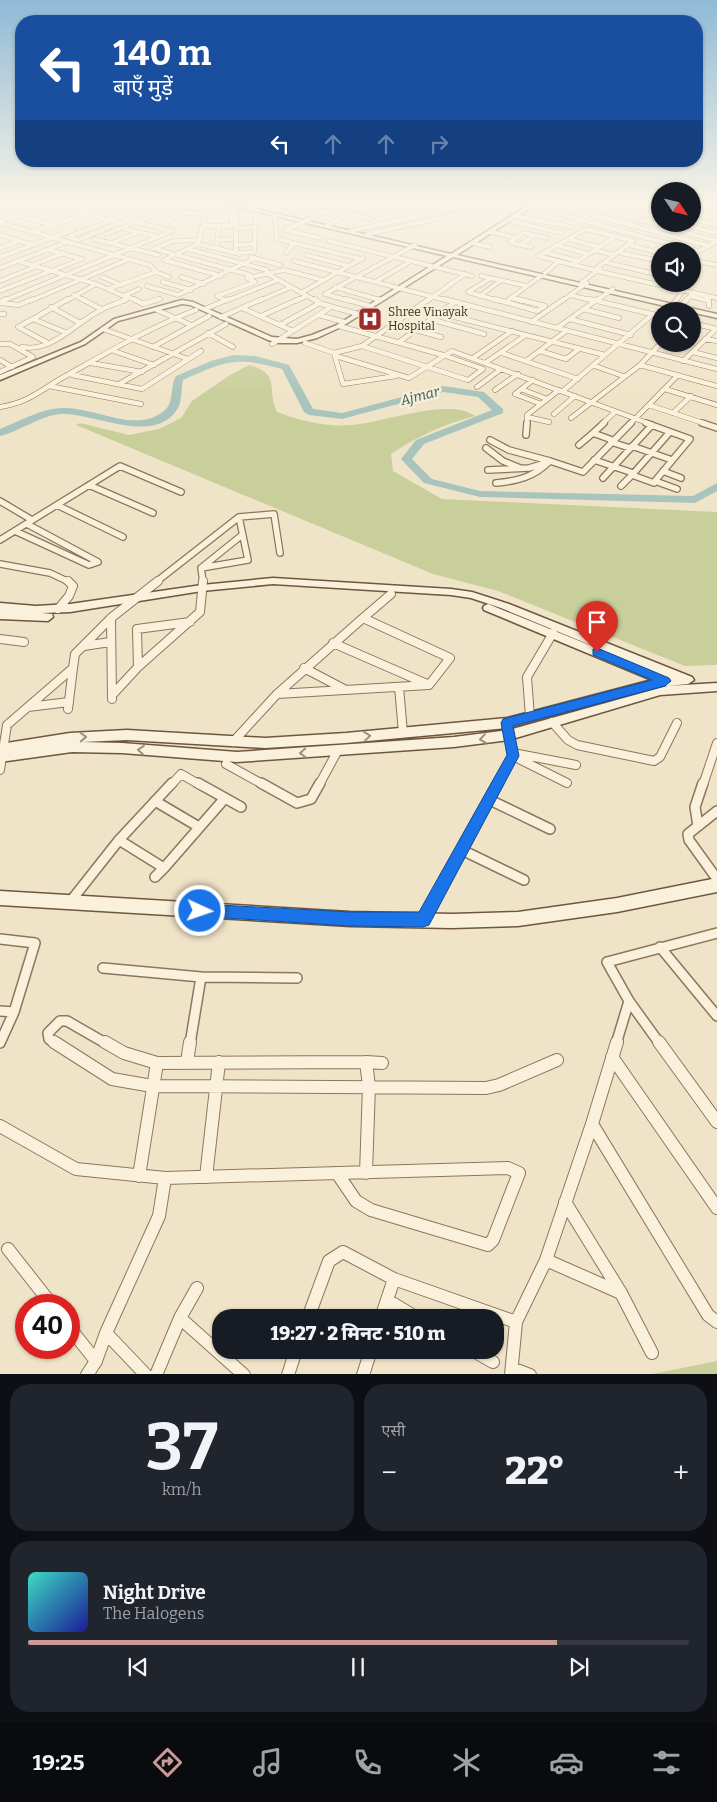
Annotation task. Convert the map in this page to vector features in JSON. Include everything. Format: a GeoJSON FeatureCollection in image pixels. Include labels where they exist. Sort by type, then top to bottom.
{"type":"FeatureCollection","features":[{"type":"Feature","properties":{"kind":"street"},"geometry":{"type":"LineString","coordinates":[[0,281],[31,267]]}},
{"type":"Feature","properties":{"kind":"street"},"geometry":{"type":"LineString","coordinates":[[22,347],[30,350],[48,343],[67,333],[101,309],[128,298],[96,284],[37,267]]}},
{"type":"Feature","properties":{"kind":"street"},"geometry":{"type":"LineString","coordinates":[[0,291],[60,267]]}},
{"type":"Feature","properties":{"kind":"street"},"geometry":{"type":"LineString","coordinates":[[0,302],[86,267]]}},
{"type":"Feature","properties":{"kind":"street"},"geometry":{"type":"LineString","coordinates":[[0,302],[19,305],[110,267]]}},
{"type":"Feature","properties":{"kind":"street"},"geometry":{"type":"LineString","coordinates":[[152,267],[156,272],[169,277]]}},
{"type":"Feature","properties":{"kind":"street"},"geometry":{"type":"LineString","coordinates":[[189,267],[221,276]]}},
{"type":"Feature","properties":{"kind":"street"},"geometry":{"type":"LineString","coordinates":[[222,267],[250,275]]}},
{"type":"Feature","properties":{"kind":"street"},"geometry":{"type":"LineString","coordinates":[[137,279],[177,296],[239,267]]}},
{"type":"Feature","properties":{"kind":"street"},"geometry":{"type":"LineString","coordinates":[[254,267],[266,271],[278,280],[320,303],[358,314]]}},
{"type":"Feature","properties":{"kind":"street"},"geometry":{"type":"LineString","coordinates":[[318,267],[651,352]]}},
{"type":"Feature","properties":{"kind":"street"},"geometry":{"type":"LineString","coordinates":[[300,293],[347,267]]}},
{"type":"Feature","properties":{"kind":"street"},"geometry":{"type":"LineString","coordinates":[[370,306],[325,294],[372,267]]}},
{"type":"Feature","properties":{"kind":"street"},"geometry":{"type":"LineString","coordinates":[[374,282],[400,267]]}},
{"type":"Feature","properties":{"kind":"street"},"geometry":{"type":"LineString","coordinates":[[436,267],[472,276]]}},
{"type":"Feature","properties":{"kind":"street"},"geometry":{"type":"LineString","coordinates":[[0,383],[89,344],[127,316],[176,302],[188,302],[274,342],[313,338],[343,325],[436,267]]}},
{"type":"Feature","properties":{"kind":"street"},"geometry":{"type":"LineString","coordinates":[[508,267],[584,283],[655,302]]}},
{"type":"Feature","properties":{"kind":"street"},"geometry":{"type":"LineString","coordinates":[[504,302],[552,267]]}},
{"type":"Feature","properties":{"kind":"street"},"geometry":{"type":"LineString","coordinates":[[581,267],[594,270],[598,267]]}},
{"type":"Feature","properties":{"kind":"street"},"geometry":{"type":"LineString","coordinates":[[531,322],[570,295],[602,267]]}},
{"type":"Feature","properties":{"kind":"street"},"geometry":{"type":"LineString","coordinates":[[624,267],[651,273]]}},
{"type":"Feature","properties":{"kind":"street"},"geometry":{"type":"LineString","coordinates":[[625,277],[639,267]]}},
{"type":"Feature","properties":{"kind":"street"},"geometry":{"type":"LineString","coordinates":[[226,300],[217,296],[255,282],[247,278],[266,271],[284,270],[323,280]]}},
{"type":"Feature","properties":{"kind":"street"},"geometry":{"type":"LineString","coordinates":[[597,271],[651,282]]}},
{"type":"Feature","properties":{"kind":"street"},"geometry":{"type":"LineString","coordinates":[[108,289],[156,272]]}},
{"type":"Feature","properties":{"kind":"street"},"geometry":{"type":"LineString","coordinates":[[334,353],[362,346],[465,274]]}},
{"type":"Feature","properties":{"kind":"street"},"geometry":{"type":"LineString","coordinates":[[481,276],[527,286]]}},
{"type":"Feature","properties":{"kind":"street"},"geometry":{"type":"LineString","coordinates":[[181,277],[204,284]]}},
{"type":"Feature","properties":{"kind":"street"},"geometry":{"type":"LineString","coordinates":[[102,278],[133,291]]}},
{"type":"Feature","properties":{"kind":"street"},"geometry":{"type":"LineString","coordinates":[[491,278],[468,292],[538,311],[545,306],[510,298]]}},
{"type":"Feature","properties":{"kind":"street"},"geometry":{"type":"LineString","coordinates":[[205,309],[278,280]]}},
{"type":"Feature","properties":{"kind":"street"},"geometry":{"type":"LineString","coordinates":[[480,296],[500,280]]}},
{"type":"Feature","properties":{"kind":"street"},"geometry":{"type":"LineString","coordinates":[[163,282],[191,290]]}},
{"type":"Feature","properties":{"kind":"street"},"geometry":{"type":"LineString","coordinates":[[48,343],[18,327],[51,307],[96,284]]}},
{"type":"Feature","properties":{"kind":"street"},"geometry":{"type":"LineString","coordinates":[[222,317],[291,287]]}},
{"type":"Feature","properties":{"kind":"street"},"geometry":{"type":"LineString","coordinates":[[335,287],[380,300]]}},
{"type":"Feature","properties":{"kind":"street"},"geometry":{"type":"LineString","coordinates":[[139,289],[125,294],[143,304],[160,300]]}},
{"type":"Feature","properties":{"kind":"street"},"geometry":{"type":"LineString","coordinates":[[305,343],[326,337],[370,306],[401,289]]}},
{"type":"Feature","properties":{"kind":"street"},"geometry":{"type":"LineString","coordinates":[[557,328],[611,290],[669,302]]}},
{"type":"Feature","properties":{"kind":"street"},"geometry":{"type":"LineString","coordinates":[[693,292],[717,298]]}},
{"type":"Feature","properties":{"kind":"street"},"geometry":{"type":"LineString","coordinates":[[74,295],[101,309]]}},
{"type":"Feature","properties":{"kind":"street"},"geometry":{"type":"LineString","coordinates":[[570,295],[651,314]]}},
{"type":"Feature","properties":{"kind":"street"},"geometry":{"type":"LineString","coordinates":[[261,316],[307,296]]}},
{"type":"Feature","properties":{"kind":"street"},"geometry":{"type":"LineString","coordinates":[[684,302],[690,296],[709,300],[709,306]]}},
{"type":"Feature","properties":{"kind":"street"},"geometry":{"type":"LineString","coordinates":[[399,342],[455,302]]}},
{"type":"Feature","properties":{"kind":"street"},"geometry":{"type":"LineString","coordinates":[[280,325],[320,303]]}},
{"type":"Feature","properties":{"kind":"street"},"geometry":{"type":"LineString","coordinates":[[0,378],[83,343],[130,319],[157,310],[182,305],[255,339],[305,343],[334,353],[336,356],[408,378],[452,351],[518,374],[690,440],[655,481]]}},
{"type":"Feature","properties":{"kind":"street"},"geometry":{"type":"LineString","coordinates":[[51,307],[80,322]]}},
{"type":"Feature","properties":{"kind":"street"},"geometry":{"type":"LineString","coordinates":[[274,342],[331,307]]}},
{"type":"Feature","properties":{"kind":"street"},"geometry":{"type":"LineString","coordinates":[[242,308],[293,330]]}},
{"type":"Feature","properties":{"kind":"street"},"geometry":{"type":"LineString","coordinates":[[584,309],[619,318]]}},
{"type":"Feature","properties":{"kind":"street"},"geometry":{"type":"LineString","coordinates":[[606,328],[629,309]]}},
{"type":"Feature","properties":{"kind":"street"},"geometry":{"type":"LineString","coordinates":[[701,309],[717,314]]}},
{"type":"Feature","properties":{"kind":"street"},"geometry":{"type":"LineString","coordinates":[[157,310],[191,326]]}},
{"type":"Feature","properties":{"kind":"street"},"geometry":{"type":"LineString","coordinates":[[0,407],[21,403],[174,318],[196,310]]}},
{"type":"Feature","properties":{"kind":"street"},"geometry":{"type":"LineString","coordinates":[[439,313],[605,355]]}},
{"type":"Feature","properties":{"kind":"street"},"geometry":{"type":"LineString","coordinates":[[701,313],[717,314]]}},
{"type":"Feature","properties":{"kind":"street"},"geometry":{"type":"LineString","coordinates":[[319,315],[343,325],[444,355],[483,369],[468,380],[362,346]]}},
{"type":"Feature","properties":{"kind":"street"},"geometry":{"type":"LineString","coordinates":[[153,347],[209,316]]}},
{"type":"Feature","properties":{"kind":"street"},"geometry":{"type":"LineString","coordinates":[[526,435],[527,417],[547,399],[595,366],[605,355],[631,335],[651,316]]}},
{"type":"Feature","properties":{"kind":"street"},"geometry":{"type":"LineString","coordinates":[[33,319],[67,333]]}},
{"type":"Feature","properties":{"kind":"street"},"geometry":{"type":"LineString","coordinates":[[570,319],[631,335]]}},
{"type":"Feature","properties":{"kind":"street"},"geometry":{"type":"LineString","coordinates":[[430,320],[484,334]]}},
{"type":"Feature","properties":{"kind":"street"},"geometry":{"type":"LineString","coordinates":[[118,384],[226,324]]}},
{"type":"Feature","properties":{"kind":"street"},"geometry":{"type":"LineString","coordinates":[[701,325],[717,329]]}},
{"type":"Feature","properties":{"kind":"street"},"geometry":{"type":"LineString","coordinates":[[701,343],[717,329]]}},
{"type":"Feature","properties":{"kind":"street"},"geometry":{"type":"LineString","coordinates":[[107,330],[188,359]]}},
{"type":"Feature","properties":{"kind":"street"},"geometry":{"type":"LineString","coordinates":[[416,330],[441,337]]}},
{"type":"Feature","properties":{"kind":"street"},"geometry":{"type":"LineString","coordinates":[[473,358],[512,331]]}},
{"type":"Feature","properties":{"kind":"street"},"geometry":{"type":"LineString","coordinates":[[526,362],[566,331]]}},
{"type":"Feature","properties":{"kind":"street"},"geometry":{"type":"LineString","coordinates":[[208,333],[233,347]]}},
{"type":"Feature","properties":{"kind":"street"},"geometry":{"type":"LineString","coordinates":[[485,363],[526,335]]}},
{"type":"Feature","properties":{"kind":"street"},"geometry":{"type":"LineString","coordinates":[[705,339],[717,341]]}},
{"type":"Feature","properties":{"kind":"street"},"geometry":{"type":"LineString","coordinates":[[0,344],[10,344],[33,357],[0,371]]}},
{"type":"Feature","properties":{"kind":"street"},"geometry":{"type":"LineString","coordinates":[[540,351],[566,359],[579,349]]}},
{"type":"Feature","properties":{"kind":"street"},"geometry":{"type":"LineString","coordinates":[[114,351],[154,365]]}},
{"type":"Feature","properties":{"kind":"street"},"geometry":{"type":"LineString","coordinates":[[72,375],[142,389],[201,351]]}},
{"type":"Feature","properties":{"kind":"street"},"geometry":{"type":"LineString","coordinates":[[572,418],[593,403],[623,376],[640,365],[652,352],[717,369]]}},
{"type":"Feature","properties":{"kind":"street"},"geometry":{"type":"LineString","coordinates":[[683,361],[693,352],[717,358]]}},
{"type":"Feature","properties":{"kind":"street"},"geometry":{"type":"LineString","coordinates":[[334,353],[344,384],[399,375]]}},
{"type":"Feature","properties":{"kind":"street"},"geometry":{"type":"LineString","coordinates":[[502,353],[578,379]]}},
{"type":"Feature","properties":{"kind":"street"},"geometry":{"type":"LineString","coordinates":[[114,368],[134,358]]}},
{"type":"Feature","properties":{"kind":"street"},"geometry":{"type":"LineString","coordinates":[[0,360],[12,367]]}},
{"type":"Feature","properties":{"kind":"street"},"geometry":{"type":"LineString","coordinates":[[91,363],[142,372]]}},
{"type":"Feature","properties":{"kind":"street"},"geometry":{"type":"LineString","coordinates":[[640,365],[717,386]]}},
{"type":"Feature","properties":{"kind":"street"},"geometry":{"type":"LineString","coordinates":[[595,366],[623,376]]}},
{"type":"Feature","properties":{"kind":"street"},"geometry":{"type":"LineString","coordinates":[[477,387],[501,369]]}},
{"type":"Feature","properties":{"kind":"street"},"geometry":{"type":"LineString","coordinates":[[495,390],[518,374]]}},
{"type":"Feature","properties":{"kind":"street"},"geometry":{"type":"LineString","coordinates":[[490,440],[509,450],[583,472],[678,376]]}},
{"type":"Feature","properties":{"kind":"street"},"geometry":{"type":"LineString","coordinates":[[533,380],[515,394],[541,404]]}},
{"type":"Feature","properties":{"kind":"street"},"geometry":{"type":"LineString","coordinates":[[49,386],[141,404]]}},
{"type":"Feature","properties":{"kind":"street"},"geometry":{"type":"LineString","coordinates":[[521,389],[547,399]]}},
{"type":"Feature","properties":{"kind":"street"},"geometry":{"type":"LineString","coordinates":[[665,389],[717,404]]}},
{"type":"Feature","properties":{"kind":"street"},"geometry":{"type":"LineString","coordinates":[[554,414],[575,396]]}},
{"type":"Feature","properties":{"kind":"street"},"geometry":{"type":"LineString","coordinates":[[673,413],[691,396]]}},
{"type":"Feature","properties":{"kind":"street"},"geometry":{"type":"LineString","coordinates":[[649,405],[717,428]]}},
{"type":"Feature","properties":{"kind":"street"},"geometry":{"type":"LineString","coordinates":[[579,445],[615,412]]}},
{"type":"Feature","properties":{"kind":"street"},"geometry":{"type":"LineString","coordinates":[[527,417],[550,422]]}},
{"type":"Feature","properties":{"kind":"street"},"geometry":{"type":"LineString","coordinates":[[603,478],[652,425]]}},
{"type":"Feature","properties":{"kind":"street"},"geometry":{"type":"LineString","coordinates":[[621,486],[670,432]]}},
{"type":"Feature","properties":{"kind":"street"},"geometry":{"type":"LineString","coordinates":[[593,433],[672,460]]}},
{"type":"Feature","properties":{"kind":"street"},"geometry":{"type":"LineString","coordinates":[[486,448],[503,461],[522,469]]}},
{"type":"Feature","properties":{"kind":"street"},"geometry":{"type":"LineString","coordinates":[[594,460],[654,483],[655,481],[677,489]]}},
{"type":"Feature","properties":{"kind":"street"},"geometry":{"type":"LineString","coordinates":[[488,470],[522,469],[550,461]]}},
{"type":"Feature","properties":{"kind":"street"},"geometry":{"type":"LineString","coordinates":[[496,483],[523,480],[537,475],[550,461]]}},
{"type":"Feature","properties":{"kind":"street"},"geometry":{"type":"LineString","coordinates":[[2,537],[123,466],[181,492]]}},
{"type":"Feature","properties":{"kind":"street"},"geometry":{"type":"LineString","coordinates":[[663,471],[681,478]]}},
{"type":"Feature","properties":{"kind":"street"},"geometry":{"type":"LineString","coordinates":[[89,485],[153,513]]}},
{"type":"Feature","properties":{"kind":"street"},"geometry":{"type":"LineString","coordinates":[[0,501],[30,522],[98,562],[89,565],[15,531]]}},
{"type":"Feature","properties":{"kind":"street"},"geometry":{"type":"LineString","coordinates":[[57,505],[123,536]]}},
{"type":"Feature","properties":{"kind":"street"},"geometry":{"type":"LineString","coordinates":[[27,707],[68,706],[75,654],[111,618],[239,517],[274,514],[280,553]]}},
{"type":"Feature","properties":{"kind":"street"},"geometry":{"type":"LineString","coordinates":[[201,568],[248,560],[239,517]]}},
{"type":"Feature","properties":{"kind":"street"},"geometry":{"type":"LineString","coordinates":[[201,568],[242,535]]}},
{"type":"Feature","properties":{"kind":"street"},"geometry":{"type":"LineString","coordinates":[[0,564],[49,573],[69,580],[73,586],[69,596],[58,609]]}},
{"type":"Feature","properties":{"kind":"street"},"geometry":{"type":"LineString","coordinates":[[111,618],[110,642],[113,696],[138,667],[191,622],[200,612],[201,568]]}},
{"type":"Feature","properties":{"kind":"street"},"geometry":{"type":"LineString","coordinates":[[0,615],[47,617],[201,591],[289,581],[472,595],[566,630],[702,687]]}},
{"type":"Feature","properties":{"kind":"street"},"geometry":{"type":"LineString","coordinates":[[201,591],[269,586],[462,600],[553,633],[665,681],[677,689]]}},
{"type":"Feature","properties":{"kind":"street"},"geometry":{"type":"LineString","coordinates":[[233,742],[304,668],[391,594]]}},
{"type":"Feature","properties":{"kind":"street"},"geometry":{"type":"LineString","coordinates":[[0,606],[58,609],[130,603]]}},
{"type":"Feature","properties":{"kind":"street"},"geometry":{"type":"LineString","coordinates":[[277,694],[429,685],[450,658],[364,618]]}},
{"type":"Feature","properties":{"kind":"street"},"geometry":{"type":"LineString","coordinates":[[138,667],[137,629],[191,622]]}},
{"type":"Feature","properties":{"kind":"street"},"geometry":{"type":"LineString","coordinates":[[530,717],[527,677],[553,633]]}},
{"type":"Feature","properties":{"kind":"street"},"geometry":{"type":"LineString","coordinates":[[0,639],[24,642]]}},
{"type":"Feature","properties":{"kind":"street"},"geometry":{"type":"LineString","coordinates":[[84,646],[110,642]]}},
{"type":"Feature","properties":{"kind":"street"},"geometry":{"type":"LineString","coordinates":[[333,643],[429,685]]}},
{"type":"Feature","properties":{"kind":"street"},"geometry":{"type":"LineString","coordinates":[[1,759],[7,725],[73,668]]}},
{"type":"Feature","properties":{"kind":"street"},"geometry":{"type":"LineString","coordinates":[[304,668],[346,690]]}},
{"type":"Feature","properties":{"kind":"street"},"geometry":{"type":"LineString","coordinates":[[1,759],[70,738],[127,735],[233,742],[328,739],[507,723],[665,681],[717,679]]}},
{"type":"Feature","properties":{"kind":"street"},"geometry":{"type":"LineString","coordinates":[[399,687],[403,733]]}},
{"type":"Feature","properties":{"kind":"street"},"geometry":{"type":"LineString","coordinates":[[1,759],[72,748],[122,748],[237,757],[337,752],[509,735],[660,691],[717,687]]}},
{"type":"Feature","properties":{"kind":"street"},"geometry":{"type":"LineString","coordinates":[[552,722],[568,740],[577,745],[654,761],[660,757],[677,723]]}},
{"type":"Feature","properties":{"kind":"street"},"geometry":{"type":"LineString","coordinates":[[423,920],[490,800],[513,754],[507,723]]}},
{"type":"Feature","properties":{"kind":"street"},"geometry":{"type":"LineString","coordinates":[[698,826],[695,807],[717,743]]}},
{"type":"Feature","properties":{"kind":"street"},"geometry":{"type":"LineString","coordinates":[[226,764],[297,803],[311,799],[337,752]]}},
{"type":"Feature","properties":{"kind":"street"},"geometry":{"type":"LineString","coordinates":[[513,754],[576,765]]}},
{"type":"Feature","properties":{"kind":"street"},"geometry":{"type":"LineString","coordinates":[[513,754],[567,783]]}},
{"type":"Feature","properties":{"kind":"street"},"geometry":{"type":"LineString","coordinates":[[70,902],[119,840],[183,773],[240,806]]}},
{"type":"Feature","properties":{"kind":"street"},"geometry":{"type":"LineString","coordinates":[[155,877],[225,798]]}},
{"type":"Feature","properties":{"kind":"street"},"geometry":{"type":"LineString","coordinates":[[490,800],[550,829]]}},
{"type":"Feature","properties":{"kind":"street"},"geometry":{"type":"LineString","coordinates":[[155,801],[199,827]]}},
{"type":"Feature","properties":{"kind":"street"},"geometry":{"type":"LineString","coordinates":[[717,811],[688,834],[689,840],[717,880]]}},
{"type":"Feature","properties":{"kind":"street"},"geometry":{"type":"LineString","coordinates":[[119,840],[164,868]]}},
{"type":"Feature","properties":{"kind":"street"},"geometry":{"type":"LineString","coordinates":[[462,850],[524,880]]}},
{"type":"Feature","properties":{"kind":"street"},"geometry":{"type":"LineString","coordinates":[[0,898],[120,907],[322,918],[518,919],[617,905],[717,885]]}},
{"type":"Feature","properties":{"kind":"street"},"geometry":{"type":"LineString","coordinates":[[717,933],[606,962],[629,1001],[717,1122]]}},
{"type":"Feature","properties":{"kind":"street"},"geometry":{"type":"LineString","coordinates":[[0,939],[35,943],[14,1012],[0,1043]]}},
{"type":"Feature","properties":{"kind":"street"},"geometry":{"type":"LineString","coordinates":[[660,947],[717,1016]]}},
{"type":"Feature","properties":{"kind":"street"},"geometry":{"type":"LineString","coordinates":[[103,968],[201,977],[297,978]]}},
{"type":"Feature","properties":{"kind":"street"},"geometry":{"type":"LineString","coordinates":[[187,1062],[201,977]]}},
{"type":"Feature","properties":{"kind":"street"},"geometry":{"type":"LineString","coordinates":[[530,1374],[512,1371],[516,1322],[546,1260],[592,1124],[629,1001]]}},
{"type":"Feature","properties":{"kind":"street"},"geometry":{"type":"LineString","coordinates":[[0,1011],[14,1012]]}},
{"type":"Feature","properties":{"kind":"street"},"geometry":{"type":"LineString","coordinates":[[382,1063],[156,1063],[124,1053],[68,1021],[60,1022],[48,1033],[50,1039],[112,1079],[152,1086],[486,1088],[500,1085],[557,1060]]}},
{"type":"Feature","properties":{"kind":"street"},"geometry":{"type":"LineString","coordinates":[[612,1057],[717,1208]]}},
{"type":"Feature","properties":{"kind":"street"},"geometry":{"type":"LineString","coordinates":[[206,1177],[220,1062]]}},
{"type":"Feature","properties":{"kind":"street"},"geometry":{"type":"LineString","coordinates":[[366,1062],[369,1086],[366,1173]]}},
{"type":"Feature","properties":{"kind":"street"},"geometry":{"type":"LineString","coordinates":[[138,1176],[156,1063]]}},
{"type":"Feature","properties":{"kind":"street"},"geometry":{"type":"LineString","coordinates":[[592,1124],[708,1315],[717,1322]]}},
{"type":"Feature","properties":{"kind":"street"},"geometry":{"type":"LineString","coordinates":[[0,1126],[76,1169],[138,1176],[165,1178],[336,1173],[366,1173],[508,1168],[519,1173],[493,1240],[488,1245],[371,1210],[356,1202],[336,1173]]}},
{"type":"Feature","properties":{"kind":"street"},"geometry":{"type":"LineString","coordinates":[[87,1374],[96,1361],[106,1333],[159,1216],[165,1178]]}},
{"type":"Feature","properties":{"kind":"street"},"geometry":{"type":"LineString","coordinates":[[565,1202],[621,1293],[652,1353]]}},
{"type":"Feature","properties":{"kind":"street"},"geometry":{"type":"LineString","coordinates":[[8,1249],[43,1294]]}},
{"type":"Feature","properties":{"kind":"street"},"geometry":{"type":"LineString","coordinates":[[311,1309],[329,1261],[343,1252],[394,1279],[516,1322]]}},
{"type":"Feature","properties":{"kind":"street"},"geometry":{"type":"LineString","coordinates":[[546,1260],[621,1293]]}},
{"type":"Feature","properties":{"kind":"street"},"geometry":{"type":"LineString","coordinates":[[384,1309],[394,1279]]}},
{"type":"Feature","properties":{"kind":"street"},"geometry":{"type":"LineString","coordinates":[[156,1374],[180,1318],[197,1288]]}},
{"type":"Feature","properties":{"kind":"street"},"geometry":{"type":"LineString","coordinates":[[387,1300],[402,1309]]}},
{"type":"Feature","properties":{"kind":"street"},"geometry":{"type":"LineString","coordinates":[[180,1318],[244,1374]]}},
{"type":"Feature","properties":{"kind":"street"},"geometry":{"type":"LineString","coordinates":[[106,1333],[146,1374]]}},
{"type":"Feature","properties":{"kind":"street"},"geometry":{"type":"LineString","coordinates":[[80,1341],[96,1361]]}},
{"type":"Feature","properties":{"kind":"street"},"geometry":{"type":"LineString","coordinates":[[288,1374],[293,1359]]}},
{"type":"Feature","properties":{"kind":"street"},"geometry":{"type":"LineString","coordinates":[[363,1374],[368,1359]]}},
{"type":"Feature","properties":{"kind":"street"},"geometry":{"type":"LineString","coordinates":[[488,1359],[493,1362]]}},
{"type":"Feature","properties":{"kind":"green space"},"geometry":{"type":"Polygon","coordinates":[[[249,365],[259,368],[269,378],[277,412],[305,421],[333,425],[352,425],[433,410],[449,409],[464,411],[475,416],[432,431],[391,454],[393,471],[442,499],[717,512],[717,665],[685,666],[498,591],[433,574],[76,425],[80,423],[129,435],[159,429],[181,418],[192,401],[230,375],[249,365]]]}},
{"type":"Feature","properties":{"kind":"green space"},"geometry":{"type":"Polygon","coordinates":[[[717,1361],[717,1374],[652,1374],[717,1361]]]}},
{"type":"Feature","properties":{"kind":"waterway","name":"Ajmar"},"geometry":{"type":"LineString","coordinates":[[0,433],[38,417],[61,411],[75,411],[132,423],[146,423],[159,419],[171,410],[175,402],[179,378],[223,360],[242,357],[264,360],[286,367],[309,412],[342,416],[443,389],[481,394],[499,411],[420,442],[406,459],[428,481],[480,494],[695,500],[717,486]]}},
{"type":"Feature","properties":{"kind":"place","name":"Shree Vinayak Hospital"},"geometry":{"type":"Point","coordinates":[370,319]}},
{"type":"Feature","properties":{"kind":"route"},"geometry":{"type":"LineString","coordinates":[[200,911],[350,919],[423,920],[436,900],[513,756],[507,723],[665,681],[597,652]]}}]}
